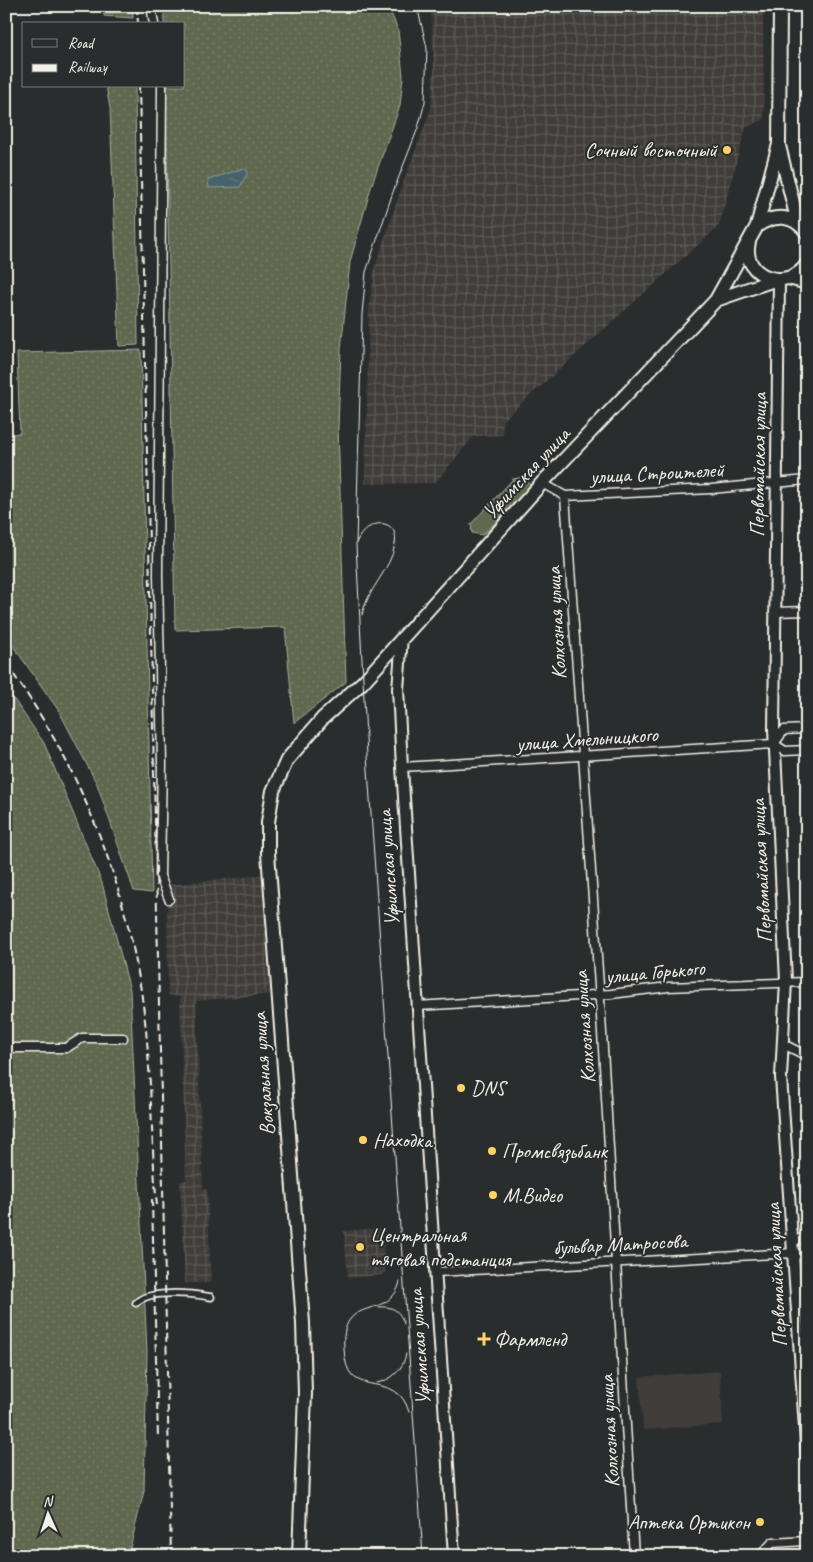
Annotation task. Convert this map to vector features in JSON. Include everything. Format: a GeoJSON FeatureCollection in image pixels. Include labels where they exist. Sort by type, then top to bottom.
{"type":"FeatureCollection","features":[{"type":"Feature","properties":{"kind":"main road"},"geometry":{"type":"LineString","coordinates":[[716,300],[757,226],[779,144],[780,6]]}},
{"type":"Feature","properties":{"kind":"main road"},"geometry":{"type":"LineString","coordinates":[[779,144],[802,228]]}},
{"type":"Feature","properties":{"kind":"main road"},"geometry":{"type":"LineString","coordinates":[[757,226],[766,220],[777,217],[788,218],[802,228]]}},
{"type":"Feature","properties":{"kind":"main road"},"geometry":{"type":"LineString","coordinates":[[750,237],[748,256],[752,264],[765,277],[780,280]]}},
{"type":"Feature","properties":{"kind":"main road"},"geometry":{"type":"LineString","coordinates":[[716,300],[796,276],[807,264]]}},
{"type":"Feature","properties":{"kind":"main road","name":"Уфимская улица"},"geometry":{"type":"LineString","coordinates":[[402,637],[542,483],[716,300]]}},
{"type":"Feature","properties":{"kind":"main road","name":"Вокзальная улица"},"geometry":{"type":"LineString","coordinates":[[299,1556],[305,1394],[303,1323],[284,1077],[268,822],[273,791],[287,760],[324,718],[362,682],[402,637]]}},
{"type":"Feature","properties":{"kind":"street"},"geometry":{"type":"LineString","coordinates":[[151,6],[154,22]]}},
{"type":"Feature","properties":{"kind":"street"},"geometry":{"type":"LineString","coordinates":[[162,88],[158,566],[162,764],[160,876],[169,899]]}},
{"type":"Feature","properties":{"kind":"street"},"geometry":{"type":"LineString","coordinates":[[780,280],[807,284]]}},
{"type":"Feature","properties":{"kind":"street","name":"Первомайская улица"},"geometry":{"type":"LineString","coordinates":[[780,280],[774,612],[774,744],[786,981],[781,1076],[794,1241],[807,1458]]}},
{"type":"Feature","properties":{"kind":"street","name":"улица Строителей"},"geometry":{"type":"LineString","coordinates":[[542,483],[565,496],[777,484],[807,480]]}},
{"type":"Feature","properties":{"kind":"street","name":"Колхозная улица"},"geometry":{"type":"LineString","coordinates":[[565,496],[584,756],[634,1556]]}},
{"type":"Feature","properties":{"kind":"street"},"geometry":{"type":"LineString","coordinates":[[774,612],[807,611]]}},
{"type":"Feature","properties":{"kind":"street","name":"Уфимская улица"},"geometry":{"type":"LineString","coordinates":[[402,637],[398,689],[402,768],[454,1556]]}},
{"type":"Feature","properties":{"kind":"street"},"geometry":{"type":"LineString","coordinates":[[774,744],[784,730],[807,729]]}},
{"type":"Feature","properties":{"kind":"street","name":"улица Хмельницкого"},"geometry":{"type":"LineString","coordinates":[[402,768],[774,744],[785,752],[807,750]]}},
{"type":"Feature","properties":{"kind":"street","name":"улица Горького"},"geometry":{"type":"LineString","coordinates":[[417,1006],[599,994],[668,987],[786,981],[807,982]]}},
{"type":"Feature","properties":{"kind":"street"},"geometry":{"type":"LineString","coordinates":[[6,1048],[66,1048],[82,1038],[123,1038]]}},
{"type":"Feature","properties":{"kind":"street"},"geometry":{"type":"LineString","coordinates":[[783,1044],[807,1056]]}},
{"type":"Feature","properties":{"kind":"street"},"geometry":{"type":"LineString","coordinates":[[794,1241],[807,1237]]}},
{"type":"Feature","properties":{"kind":"street","name":"бульвар Матросова"},"geometry":{"type":"LineString","coordinates":[[435,1272],[794,1253],[807,1257]]}},
{"type":"Feature","properties":{"kind":"street"},"geometry":{"type":"LineString","coordinates":[[136,1303],[141,1298],[150,1296],[186,1293],[211,1297]]}},
{"type":"Feature","properties":{"kind":"street"},"geometry":{"type":"LineString","coordinates":[[760,1556],[772,1543],[807,1541]]}},
{"type":"Feature","properties":{"kind":"shaded area"},"geometry":{"type":"Polygon","coordinates":[[[431,6],[763,6],[764,120],[746,127],[719,226],[503,420],[503,435],[474,436],[435,483],[365,484],[369,308],[375,267],[402,186],[431,109],[434,71],[431,6]]]}},
{"type":"Feature","properties":{"kind":"shaded area"},"geometry":{"type":"Polygon","coordinates":[[[262,875],[270,994],[196,1001],[203,1189],[207,1189],[211,1283],[185,1283],[180,1181],[186,1180],[180,997],[168,995],[167,885],[262,875]]]}},
{"type":"Feature","properties":{"kind":"shaded area"},"geometry":{"type":"Polygon","coordinates":[[[382,1228],[385,1272],[382,1275],[348,1278],[344,1231],[382,1228]]]}},
{"type":"Feature","properties":{"kind":"shaded area"},"geometry":{"type":"Polygon","coordinates":[[[720,1371],[723,1424],[643,1430],[639,1377],[720,1371]]]}},
{"type":"Feature","properties":{"kind":"green space"},"geometry":{"type":"Polygon","coordinates":[[[103,6],[133,6],[133,18],[104,16],[103,6]]]}},
{"type":"Feature","properties":{"kind":"green space"},"geometry":{"type":"Polygon","coordinates":[[[164,6],[388,6],[398,30],[403,76],[400,106],[372,184],[350,262],[341,349],[338,427],[346,682],[294,723],[285,627],[175,630],[166,88],[185,88],[185,22],[164,22],[164,6]]]}},
{"type":"Feature","properties":{"kind":"green space"},"geometry":{"type":"Polygon","coordinates":[[[106,88],[135,88],[138,345],[119,346],[110,108],[106,88]]]}},
{"type":"Feature","properties":{"kind":"green space"},"geometry":{"type":"Polygon","coordinates":[[[141,350],[152,893],[134,891],[97,784],[59,711],[6,636],[6,435],[20,433],[17,353],[141,350]]]}},
{"type":"Feature","properties":{"kind":"green space"},"geometry":{"type":"Polygon","coordinates":[[[524,477],[531,486],[483,535],[472,533],[471,524],[513,479],[524,477]]]}},
{"type":"Feature","properties":{"kind":"green space"},"geometry":{"type":"Polygon","coordinates":[[[6,688],[44,743],[102,883],[130,990],[147,1351],[144,1491],[128,1556],[6,1556],[6,688]]]}},
{"type":"Feature","properties":{"kind":"water"},"geometry":{"type":"Polygon","coordinates":[[[244,168],[248,172],[240,187],[209,188],[208,180],[244,168]]]}},
{"type":"Feature","properties":{"kind":"tram line"},"geometry":{"type":"LineString","coordinates":[[417,6],[427,48],[425,102],[418,128],[393,192],[366,272],[362,314],[356,545],[367,756],[423,1556]]}},
{"type":"Feature","properties":{"kind":"tram line"},"geometry":{"type":"LineString","coordinates":[[356,543],[361,534],[375,524],[388,525],[393,529],[395,536],[393,553],[369,597],[362,615]]}},
{"type":"Feature","properties":{"kind":"tram line"},"geometry":{"type":"LineString","coordinates":[[400,1282],[394,1295],[385,1302],[355,1315],[348,1323],[344,1336],[345,1358],[349,1371],[356,1378],[395,1391],[403,1399],[409,1412]]}},
{"type":"Feature","properties":{"kind":"tram line"},"geometry":{"type":"LineString","coordinates":[[379,1307],[392,1308],[398,1312],[404,1324]]}},
{"type":"Feature","properties":{"kind":"tram line"},"geometry":{"type":"LineString","coordinates":[[377,1383],[392,1377],[402,1365],[406,1354]]}},
{"type":"Feature","properties":{"kind":"railway"},"geometry":{"type":"LineString","coordinates":[[137,6],[138,22]]}},
{"type":"Feature","properties":{"kind":"railway"},"geometry":{"type":"LineString","coordinates":[[139,88],[171,1556]]}},
{"type":"Feature","properties":{"kind":"railway"},"geometry":{"type":"LineString","coordinates":[[6,664],[58,745],[80,789],[115,879],[138,973],[145,1021],[157,1206]]}},
{"type":"Feature","properties":{"kind":"railway"},"geometry":{"type":"LineString","coordinates":[[152,1199],[158,1439]]}},
{"type":"Feature","properties":{"kind":"place","name":"Сочный восточный"},"geometry":{"type":"Point","coordinates":[727,150]}},
{"type":"Feature","properties":{"kind":"place","name":"DNS"},"geometry":{"type":"Point","coordinates":[461,1088]}},
{"type":"Feature","properties":{"kind":"place","name":"Находка"},"geometry":{"type":"Point","coordinates":[363,1140]}},
{"type":"Feature","properties":{"kind":"place","name":"Промсвязьбанк"},"geometry":{"type":"Point","coordinates":[492,1151]}},
{"type":"Feature","properties":{"kind":"place","name":"М.Видео"},"geometry":{"type":"Point","coordinates":[493,1195]}},
{"type":"Feature","properties":{"kind":"place","name":"Центральная тяговая подстанция"},"geometry":{"type":"Point","coordinates":[360,1247]}},
{"type":"Feature","properties":{"kind":"place","name":"Фармленд"},"geometry":{"type":"Point","coordinates":[484,1339]}},
{"type":"Feature","properties":{"kind":"place","name":"Аптека Ортикон"},"geometry":{"type":"Point","coordinates":[760,1522]}}]}
